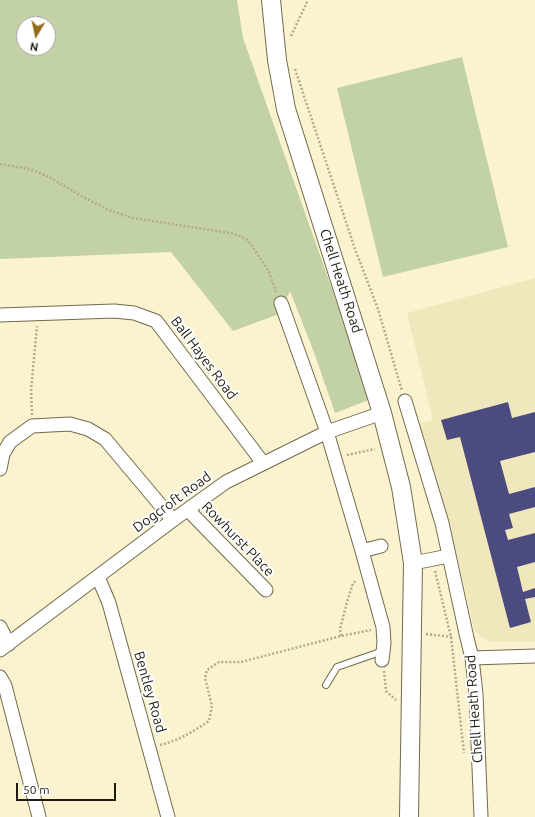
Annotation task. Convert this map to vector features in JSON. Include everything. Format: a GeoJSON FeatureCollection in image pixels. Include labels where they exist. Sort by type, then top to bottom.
{"type":"FeatureCollection","features":[{"type":"Feature","properties":{"kind":"street","name":"Chell Heath Road"},"geometry":{"type":"LineString","coordinates":[[271,0],[277,60],[286,109],[382,413],[401,487],[413,563],[409,817]]}},
{"type":"Feature","properties":{"kind":"street"},"geometry":{"type":"LineString","coordinates":[[280,304],[327,432],[362,551],[383,627],[383,655]]}},
{"type":"Feature","properties":{"kind":"street","name":"Ball Hayes Road"},"geometry":{"type":"LineString","coordinates":[[0,315],[114,311],[134,313],[156,321],[263,463]]}},
{"type":"Feature","properties":{"kind":"street","name":"Chell Heath Road"},"geometry":{"type":"LineString","coordinates":[[405,401],[442,523],[472,658],[476,694],[481,817]]}},
{"type":"Feature","properties":{"kind":"street","name":"Dogcroft Road"},"geometry":{"type":"LineString","coordinates":[[4,647],[226,482],[327,432],[382,413]]}},
{"type":"Feature","properties":{"kind":"street"},"geometry":{"type":"LineString","coordinates":[[0,469],[3,454],[10,442],[32,426],[70,424],[88,429],[105,439],[173,520]]}},
{"type":"Feature","properties":{"kind":"street","name":"Rowhurst Place"},"geometry":{"type":"LineString","coordinates":[[188,510],[266,590]]}},
{"type":"Feature","properties":{"kind":"street"},"geometry":{"type":"LineString","coordinates":[[362,551],[381,546]]}},
{"type":"Feature","properties":{"kind":"street"},"geometry":{"type":"LineString","coordinates":[[413,563],[449,556]]}},
{"type":"Feature","properties":{"kind":"street","name":"Bentley Road"},"geometry":{"type":"LineString","coordinates":[[98,577],[109,603],[168,817]]}},
{"type":"Feature","properties":{"kind":"street"},"geometry":{"type":"LineString","coordinates":[[0,627],[4,647]]}},
{"type":"Feature","properties":{"kind":"street"},"geometry":{"type":"LineString","coordinates":[[472,658],[535,656]]}},
{"type":"Feature","properties":{"kind":"street"},"geometry":{"type":"LineString","coordinates":[[0,677],[5,686],[39,817]]}},
{"type":"Feature","properties":{"kind":"lane"},"geometry":{"type":"LineString","coordinates":[[326,685],[337,667],[383,655]]}},
{"type":"Feature","properties":{"kind":"path"},"geometry":{"type":"LineString","coordinates":[[290,37],[308,0]]}},
{"type":"Feature","properties":{"kind":"path"},"geometry":{"type":"LineString","coordinates":[[294,65],[355,249],[378,309],[405,401]]}},
{"type":"Feature","properties":{"kind":"path"},"geometry":{"type":"LineString","coordinates":[[0,164],[30,169],[49,177],[90,201],[109,210],[133,218],[230,233],[240,236],[246,239],[252,246],[269,272],[280,304]]}},
{"type":"Feature","properties":{"kind":"path"},"geometry":{"type":"LineString","coordinates":[[32,426],[31,390],[38,313]]}},
{"type":"Feature","properties":{"kind":"path"},"geometry":{"type":"LineString","coordinates":[[432,560],[451,637],[464,756]]}},
{"type":"Feature","properties":{"kind":"path"},"geometry":{"type":"LineString","coordinates":[[341,636],[340,629],[353,583],[367,572]]}},
{"type":"Feature","properties":{"kind":"path"},"geometry":{"type":"LineString","coordinates":[[149,747],[170,743],[209,721],[212,706],[205,678],[207,670],[219,662],[241,662],[341,636],[383,627]]}},
{"type":"Feature","properties":{"kind":"path"},"geometry":{"type":"LineString","coordinates":[[412,633],[467,638]]}},
{"type":"Feature","properties":{"kind":"path"},"geometry":{"type":"LineString","coordinates":[[383,655],[386,691],[411,714]]}},
{"type":"Feature","properties":{"kind":"shaded area"},"geometry":{"type":"Polygon","coordinates":[[[535,278],[535,642],[490,642],[475,632],[460,568],[418,424],[433,420],[407,313],[535,278]]]}},
{"type":"Feature","properties":{"kind":"green space"},"geometry":{"type":"Polygon","coordinates":[[[0,0],[237,0],[243,38],[371,399],[335,413],[315,355],[290,291],[279,314],[233,331],[171,252],[0,259],[0,0]]]}},
{"type":"Feature","properties":{"kind":"green space"},"geometry":{"type":"Polygon","coordinates":[[[462,57],[508,247],[383,277],[337,88],[462,57]]]}},
{"type":"Feature","properties":{"kind":"building"},"geometry":{"type":"Polygon","coordinates":[[[508,402],[512,418],[535,412],[535,452],[500,461],[509,494],[535,487],[535,507],[509,514],[513,528],[505,530],[508,540],[535,533],[535,562],[517,567],[523,592],[535,588],[535,597],[525,599],[531,622],[510,628],[460,437],[447,440],[441,420],[508,402]]]}}]}
